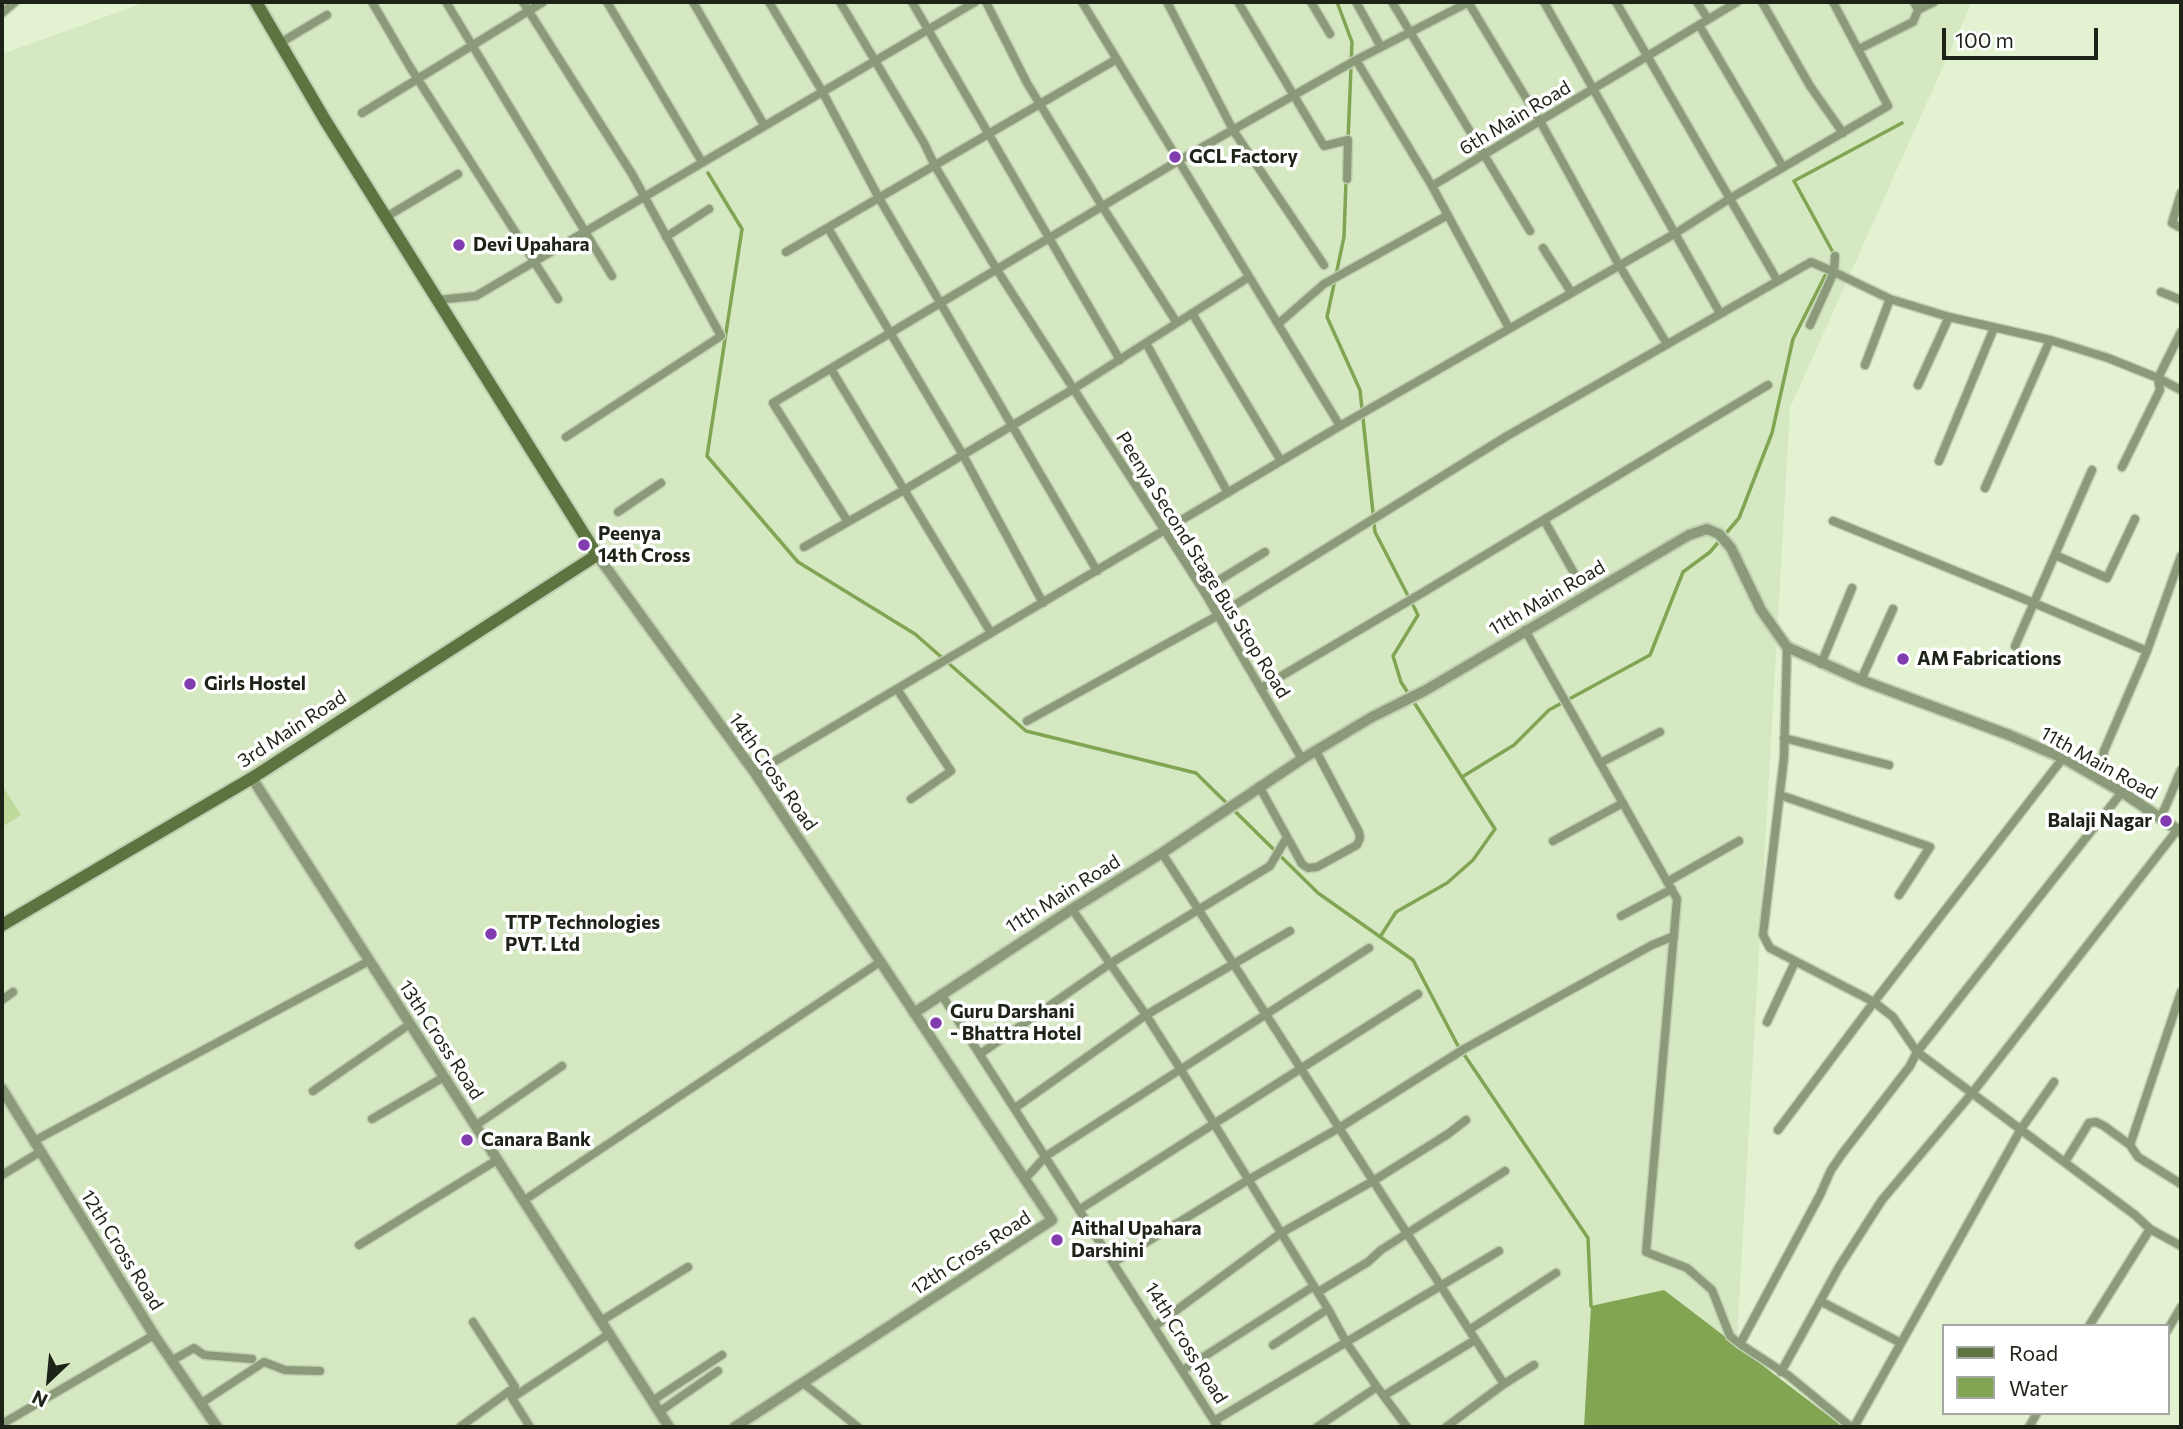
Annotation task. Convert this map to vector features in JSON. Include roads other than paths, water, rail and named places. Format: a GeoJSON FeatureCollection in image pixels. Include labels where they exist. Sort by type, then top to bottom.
{"type":"FeatureCollection","features":[{"type":"Feature","properties":{"kind":"main road"},"geometry":{"type":"LineString","coordinates":[[256,2],[386,217],[597,555]]}},
{"type":"Feature","properties":{"kind":"main road","name":"3rd Main Road"},"geometry":{"type":"LineString","coordinates":[[2,925],[252,778],[597,555]]}},
{"type":"Feature","properties":{"kind":"street"},"geometry":{"type":"LineString","coordinates":[[2,13],[15,2]]}},
{"type":"Feature","properties":{"kind":"street"},"geometry":{"type":"LineString","coordinates":[[372,2],[558,299]]}},
{"type":"Feature","properties":{"kind":"street"},"geometry":{"type":"LineString","coordinates":[[446,2],[612,276]]}},
{"type":"Feature","properties":{"kind":"street"},"geometry":{"type":"LineString","coordinates":[[523,2],[632,174],[721,336],[566,437]]}},
{"type":"Feature","properties":{"kind":"street"},"geometry":{"type":"LineString","coordinates":[[362,113],[543,2]]}},
{"type":"Feature","properties":{"kind":"street"},"geometry":{"type":"LineString","coordinates":[[607,2],[702,162]]}},
{"type":"Feature","properties":{"kind":"street"},"geometry":{"type":"LineString","coordinates":[[693,2],[764,125]]}},
{"type":"Feature","properties":{"kind":"street"},"geometry":{"type":"LineString","coordinates":[[769,2],[822,91],[879,198],[1097,571]]}},
{"type":"Feature","properties":{"kind":"street","name":"Peenya Second Stage Bus Stop Road"},"geometry":{"type":"LineString","coordinates":[[841,2],[924,143],[934,166],[997,270],[1203,590],[1302,759]]}},
{"type":"Feature","properties":{"kind":"street"},"geometry":{"type":"LineString","coordinates":[[912,2],[1120,360]]}},
{"type":"Feature","properties":{"kind":"street"},"geometry":{"type":"LineString","coordinates":[[438,300],[476,296],[975,2]]}},
{"type":"Feature","properties":{"kind":"street"},"geometry":{"type":"LineString","coordinates":[[986,2],[1027,83],[1177,323]]}},
{"type":"Feature","properties":{"kind":"street"},"geometry":{"type":"LineString","coordinates":[[1082,2],[1340,426]]}},
{"type":"Feature","properties":{"kind":"street"},"geometry":{"type":"LineString","coordinates":[[1167,2],[1233,130],[1324,265]]}},
{"type":"Feature","properties":{"kind":"street"},"geometry":{"type":"LineString","coordinates":[[1238,2],[1324,146],[1348,140],[1347,179]]}},
{"type":"Feature","properties":{"kind":"street"},"geometry":{"type":"LineString","coordinates":[[1311,2],[1330,34]]}},
{"type":"Feature","properties":{"kind":"street"},"geometry":{"type":"LineString","coordinates":[[1356,2],[1381,47]]}},
{"type":"Feature","properties":{"kind":"street"},"geometry":{"type":"LineString","coordinates":[[1392,2],[1530,231]]}},
{"type":"Feature","properties":{"kind":"street"},"geometry":{"type":"LineString","coordinates":[[848,522],[773,403],[1178,161],[1356,60],[1469,2],[1667,344]]}},
{"type":"Feature","properties":{"kind":"street"},"geometry":{"type":"LineString","coordinates":[[1544,2],[1720,313]]}},
{"type":"Feature","properties":{"kind":"street"},"geometry":{"type":"LineString","coordinates":[[1616,2],[1777,280]]}},
{"type":"Feature","properties":{"kind":"street"},"geometry":{"type":"LineString","coordinates":[[1697,2],[1708,19]]}},
{"type":"Feature","properties":{"kind":"street","name":"6th Main Road"},"geometry":{"type":"LineString","coordinates":[[1432,186],[1737,2]]}},
{"type":"Feature","properties":{"kind":"street"},"geometry":{"type":"LineString","coordinates":[[1762,2],[1810,86],[1843,133]]}},
{"type":"Feature","properties":{"kind":"street"},"geometry":{"type":"LineString","coordinates":[[755,773],[1340,426],[1676,233],[1888,106],[1833,2]]}},
{"type":"Feature","properties":{"kind":"street"},"geometry":{"type":"LineString","coordinates":[[1858,49],[1913,22],[1916,6],[1934,2]]}},
{"type":"Feature","properties":{"kind":"street"},"geometry":{"type":"LineString","coordinates":[[280,43],[327,15]]}},
{"type":"Feature","properties":{"kind":"street"},"geometry":{"type":"LineString","coordinates":[[1699,25],[1783,167]]}},
{"type":"Feature","properties":{"kind":"street"},"geometry":{"type":"LineString","coordinates":[[786,252],[1117,59]]}},
{"type":"Feature","properties":{"kind":"street"},"geometry":{"type":"LineString","coordinates":[[1356,60],[1432,186],[1509,328]]}},
{"type":"Feature","properties":{"kind":"street"},"geometry":{"type":"LineString","coordinates":[[386,217],[458,174]]}},
{"type":"Feature","properties":{"kind":"street"},"geometry":{"type":"LineString","coordinates":[[2181,193],[2172,223],[2181,228]]}},
{"type":"Feature","properties":{"kind":"street"},"geometry":{"type":"LineString","coordinates":[[666,237],[709,209]]}},
{"type":"Feature","properties":{"kind":"street"},"geometry":{"type":"LineString","coordinates":[[1278,324],[1324,284],[1448,215]]}},
{"type":"Feature","properties":{"kind":"street"},"geometry":{"type":"LineString","coordinates":[[828,228],[963,455],[1043,603]]}},
{"type":"Feature","properties":{"kind":"street"},"geometry":{"type":"LineString","coordinates":[[1544,248],[1571,292]]}},
{"type":"Feature","properties":{"kind":"street"},"geometry":{"type":"LineString","coordinates":[[1810,325],[1834,272],[1835,256]]}},
{"type":"Feature","properties":{"kind":"street"},"geometry":{"type":"LineString","coordinates":[[1027,721],[1217,616],[1507,436],[1811,262],[1890,299],[1949,317],[2050,340],[2108,358],[2181,390]]}},
{"type":"Feature","properties":{"kind":"street"},"geometry":{"type":"LineString","coordinates":[[804,547],[904,491],[1075,388],[1249,277]]}},
{"type":"Feature","properties":{"kind":"street"},"geometry":{"type":"LineString","coordinates":[[2161,292],[2181,300]]}},
{"type":"Feature","properties":{"kind":"street"},"geometry":{"type":"LineString","coordinates":[[1865,365],[1890,299]]}},
{"type":"Feature","properties":{"kind":"street"},"geometry":{"type":"LineString","coordinates":[[1192,313],[1281,461]]}},
{"type":"Feature","properties":{"kind":"street"},"geometry":{"type":"LineString","coordinates":[[1918,385],[1949,317]]}},
{"type":"Feature","properties":{"kind":"street"},"geometry":{"type":"LineString","coordinates":[[1939,461],[1994,328]]}},
{"type":"Feature","properties":{"kind":"street"},"geometry":{"type":"LineString","coordinates":[[2122,467],[2160,390],[2158,378],[2181,332]]}},
{"type":"Feature","properties":{"kind":"street"},"geometry":{"type":"LineString","coordinates":[[1985,488],[2050,340]]}},
{"type":"Feature","properties":{"kind":"street"},"geometry":{"type":"LineString","coordinates":[[1146,343],[1228,493]]}},
{"type":"Feature","properties":{"kind":"street"},"geometry":{"type":"LineString","coordinates":[[831,369],[991,634]]}},
{"type":"Feature","properties":{"kind":"street"},"geometry":{"type":"LineString","coordinates":[[1261,688],[1768,385]]}},
{"type":"Feature","properties":{"kind":"street"},"geometry":{"type":"LineString","coordinates":[[2015,646],[2092,470]]}},
{"type":"Feature","properties":{"kind":"street"},"geometry":{"type":"LineString","coordinates":[[618,512],[661,483]]}},
{"type":"Feature","properties":{"kind":"street"},"geometry":{"type":"LineString","coordinates":[[2055,555],[2107,578],[2135,519]]}},
{"type":"Feature","properties":{"kind":"street"},"geometry":{"type":"LineString","coordinates":[[1544,520],[1578,580]]}},
{"type":"Feature","properties":{"kind":"street"},"geometry":{"type":"LineString","coordinates":[[1833,522],[2147,651]]}},
{"type":"Feature","properties":{"kind":"street","name":"11th Main Road"},"geometry":{"type":"LineString","coordinates":[[914,1013],[1302,759],[1689,534],[1707,529],[1722,538],[1731,548],[1761,610],[1787,647],[1821,664],[2063,758],[2122,792],[2180,831]]}},
{"type":"Feature","properties":{"kind":"street"},"geometry":{"type":"LineString","coordinates":[[1203,590],[1265,552]]}},
{"type":"Feature","properties":{"kind":"street","name":"14th Cross Road"},"geometry":{"type":"LineString","coordinates":[[597,555],[755,773],[914,1013]]}},
{"type":"Feature","properties":{"kind":"street"},"geometry":{"type":"LineString","coordinates":[[2099,778],[2104,751],[2147,651],[2180,561]]}},
{"type":"Feature","properties":{"kind":"street"},"geometry":{"type":"LineString","coordinates":[[1821,664],[1852,588]]}},
{"type":"Feature","properties":{"kind":"street"},"geometry":{"type":"LineString","coordinates":[[1861,680],[1894,609]]}},
{"type":"Feature","properties":{"kind":"street"},"geometry":{"type":"LineString","coordinates":[[1525,630],[1677,899],[1646,1252],[1687,1268],[1712,1290],[1730,1336],[1853,1427],[2021,1129],[2054,1082]]}},
{"type":"Feature","properties":{"kind":"street"},"geometry":{"type":"LineString","coordinates":[[1787,647],[1780,795],[1763,935],[1770,948],[1874,1002],[1893,1017],[1917,1052],[2150,1229],[2181,1246]]}},
{"type":"Feature","properties":{"kind":"street"},"geometry":{"type":"LineString","coordinates":[[897,690],[951,771],[911,799]]}},
{"type":"Feature","properties":{"kind":"street"},"geometry":{"type":"LineString","coordinates":[[1600,763],[1660,732]]}},
{"type":"Feature","properties":{"kind":"street"},"geometry":{"type":"LineString","coordinates":[[1784,738],[1889,765]]}},
{"type":"Feature","properties":{"kind":"street"},"geometry":{"type":"LineString","coordinates":[[1259,786],[1303,864],[1308,868],[1317,867],[1357,845],[1359,832],[1316,751]]}},
{"type":"Feature","properties":{"kind":"street"},"geometry":{"type":"LineString","coordinates":[[1779,1130],[1874,1002],[2063,758]]}},
{"type":"Feature","properties":{"kind":"street"},"geometry":{"type":"LineString","coordinates":[[2160,816],[2181,770]]}},
{"type":"Feature","properties":{"kind":"street","name":"13th Cross Road"},"geometry":{"type":"LineString","coordinates":[[252,778],[669,1427]]}},
{"type":"Feature","properties":{"kind":"street"},"geometry":{"type":"LineString","coordinates":[[1740,1344],[1831,1170],[1910,1066],[1917,1052],[2122,792]]}},
{"type":"Feature","properties":{"kind":"street"},"geometry":{"type":"LineString","coordinates":[[1780,795],[1930,847],[1899,895]]}},
{"type":"Feature","properties":{"kind":"street"},"geometry":{"type":"LineString","coordinates":[[1553,841],[1623,803]]}},
{"type":"Feature","properties":{"kind":"street"},"geometry":{"type":"LineString","coordinates":[[1782,1372],[1839,1267],[1882,1200],[1973,1092],[2180,831]]}},
{"type":"Feature","properties":{"kind":"street"},"geometry":{"type":"LineString","coordinates":[[980,1054],[1111,963],[1270,866],[1287,837]]}},
{"type":"Feature","properties":{"kind":"street"},"geometry":{"type":"LineString","coordinates":[[1621,916],[1739,841]]}},
{"type":"Feature","properties":{"kind":"street"},"geometry":{"type":"LineString","coordinates":[[1162,853],[1504,1384]]}},
{"type":"Feature","properties":{"kind":"street"},"geometry":{"type":"LineString","coordinates":[[1072,909],[1146,1014],[1346,1342],[1407,1427]]}},
{"type":"Feature","properties":{"kind":"street"},"geometry":{"type":"LineString","coordinates":[[1015,1108],[1146,1014],[1290,931]]}},
{"type":"Feature","properties":{"kind":"street"},"geometry":{"type":"LineString","coordinates":[[1114,1262],[1339,1128],[1464,1049],[1652,944],[1674,936]]}},
{"type":"Feature","properties":{"kind":"street"},"geometry":{"type":"LineString","coordinates":[[1025,1180],[1046,1156],[1369,948]]}},
{"type":"Feature","properties":{"kind":"street"},"geometry":{"type":"LineString","coordinates":[[34,1141],[369,961]]}},
{"type":"Feature","properties":{"kind":"street"},"geometry":{"type":"LineString","coordinates":[[523,1201],[880,962]]}},
{"type":"Feature","properties":{"kind":"street"},"geometry":{"type":"LineString","coordinates":[[1767,1022],[1795,962]]}},
{"type":"Feature","properties":{"kind":"street"},"geometry":{"type":"LineString","coordinates":[[2,1000],[13,992]]}},
{"type":"Feature","properties":{"kind":"street"},"geometry":{"type":"LineString","coordinates":[[2130,1144],[2181,992]]}},
{"type":"Feature","properties":{"kind":"street","name":"14th Cross Road"},"geometry":{"type":"LineString","coordinates":[[941,994],[1184,1370],[1216,1424]]}},
{"type":"Feature","properties":{"kind":"street"},"geometry":{"type":"LineString","coordinates":[[1080,1209],[1418,994]]}},
{"type":"Feature","properties":{"kind":"street","name":"12th Cross Road"},"geometry":{"type":"LineString","coordinates":[[735,1427],[1052,1220],[914,1013]]}},
{"type":"Feature","properties":{"kind":"street"},"geometry":{"type":"LineString","coordinates":[[313,1091],[410,1024]]}},
{"type":"Feature","properties":{"kind":"street"},"geometry":{"type":"LineString","coordinates":[[475,1126],[562,1066]]}},
{"type":"Feature","properties":{"kind":"street"},"geometry":{"type":"LineString","coordinates":[[372,1119],[444,1077]]}},
{"type":"Feature","properties":{"kind":"street","name":"12th Cross Road"},"geometry":{"type":"LineString","coordinates":[[2,1089],[154,1335],[216,1427]]}},
{"type":"Feature","properties":{"kind":"street"},"geometry":{"type":"LineString","coordinates":[[1155,1326],[1281,1233],[1373,1181],[1466,1120]]}},
{"type":"Feature","properties":{"kind":"street"},"geometry":{"type":"LineString","coordinates":[[2065,1162],[2089,1124],[2096,1122],[2130,1144],[2138,1157],[2181,1184]]}},
{"type":"Feature","properties":{"kind":"street"},"geometry":{"type":"LineString","coordinates":[[2,1175],[40,1152]]}},
{"type":"Feature","properties":{"kind":"street"},"geometry":{"type":"LineString","coordinates":[[359,1245],[497,1160]]}},
{"type":"Feature","properties":{"kind":"street"},"geometry":{"type":"LineString","coordinates":[[1184,1370],[1316,1289],[1368,1262],[1381,1250],[1505,1171]]}},
{"type":"Feature","properties":{"kind":"street"},"geometry":{"type":"LineString","coordinates":[[2090,1324],[2150,1229]]}},
{"type":"Feature","properties":{"kind":"street"},"geometry":{"type":"LineString","coordinates":[[1216,1424],[1346,1342],[1499,1251]]}},
{"type":"Feature","properties":{"kind":"street"},"geometry":{"type":"LineString","coordinates":[[601,1321],[688,1267]]}},
{"type":"Feature","properties":{"kind":"street"},"geometry":{"type":"LineString","coordinates":[[1469,1330],[1556,1273]]}},
{"type":"Feature","properties":{"kind":"street"},"geometry":{"type":"LineString","coordinates":[[1820,1301],[1901,1343]]}},
{"type":"Feature","properties":{"kind":"street"},"geometry":{"type":"LineString","coordinates":[[2169,1328],[2181,1307]]}},
{"type":"Feature","properties":{"kind":"street"},"geometry":{"type":"LineString","coordinates":[[1273,1345],[1328,1309]]}},
{"type":"Feature","properties":{"kind":"street"},"geometry":{"type":"LineString","coordinates":[[460,1427],[515,1387],[473,1322]]}},
{"type":"Feature","properties":{"kind":"street"},"geometry":{"type":"LineString","coordinates":[[530,1427],[512,1398],[609,1334]]}},
{"type":"Feature","properties":{"kind":"street"},"geometry":{"type":"LineString","coordinates":[[2,1424],[154,1335]]}},
{"type":"Feature","properties":{"kind":"street"},"geometry":{"type":"LineString","coordinates":[[1384,1395],[1475,1339]]}},
{"type":"Feature","properties":{"kind":"street"},"geometry":{"type":"LineString","coordinates":[[171,1361],[194,1348],[204,1355],[252,1359]]}},
{"type":"Feature","properties":{"kind":"street"},"geometry":{"type":"LineString","coordinates":[[652,1401],[722,1355]]}},
{"type":"Feature","properties":{"kind":"street"},"geometry":{"type":"LineString","coordinates":[[200,1404],[264,1362],[285,1370],[320,1371]]}},
{"type":"Feature","properties":{"kind":"street"},"geometry":{"type":"LineString","coordinates":[[1449,1426],[1534,1365]]}},
{"type":"Feature","properties":{"kind":"street"},"geometry":{"type":"LineString","coordinates":[[659,1412],[718,1371]]}},
{"type":"Feature","properties":{"kind":"street"},"geometry":{"type":"LineString","coordinates":[[803,1383],[858,1427]]}},
{"type":"Feature","properties":{"kind":"street"},"geometry":{"type":"LineString","coordinates":[[1317,1427],[1377,1387]]}},
{"type":"Feature","properties":{"kind":"water"},"geometry":{"type":"Polygon","coordinates":[[[1664,1290],[1842,1427],[1584,1427],[1591,1306],[1664,1290]]]}},
{"type":"Feature","properties":{"kind":"waterway"},"geometry":{"type":"LineString","coordinates":[[1337,2],[1352,42],[1348,141]]}},
{"type":"Feature","properties":{"kind":"waterway"},"geometry":{"type":"LineString","coordinates":[[1462,777],[1514,745],[1549,710],[1650,655],[1683,572],[1710,552],[1739,518],[1772,433],[1793,339],[1835,256],[1794,181],[1902,123]]}},
{"type":"Feature","properties":{"kind":"waterway"},"geometry":{"type":"LineString","coordinates":[[708,173],[742,229],[707,456],[798,562],[915,634],[1026,731],[1196,773],[1318,893],[1413,960],[1457,1044],[1588,1238],[1591,1306]]}},
{"type":"Feature","properties":{"kind":"waterway"},"geometry":{"type":"LineString","coordinates":[[1346,180],[1344,237],[1327,317],[1360,390],[1375,532],[1418,615],[1393,656],[1401,682],[1495,829],[1473,860],[1447,883],[1396,912],[1380,937]]}},
{"type":"Feature","properties":{"kind":"place","name":"GCL Factory"},"geometry":{"type":"Point","coordinates":[1175,157]}},
{"type":"Feature","properties":{"kind":"place","name":"Devi Upahara"},"geometry":{"type":"Point","coordinates":[459,245]}},
{"type":"Feature","properties":{"kind":"place","name":"Peenya 14th Cross"},"geometry":{"type":"Point","coordinates":[584,545]}},
{"type":"Feature","properties":{"kind":"place","name":"AM Fabrications"},"geometry":{"type":"Point","coordinates":[1903,659]}},
{"type":"Feature","properties":{"kind":"place","name":"Girls Hostel"},"geometry":{"type":"Point","coordinates":[190,684]}},
{"type":"Feature","properties":{"kind":"place","name":"Balaji Nagar"},"geometry":{"type":"Point","coordinates":[2166,821]}},
{"type":"Feature","properties":{"kind":"place","name":"TTP Technologies PVT. Ltd"},"geometry":{"type":"Point","coordinates":[491,934]}},
{"type":"Feature","properties":{"kind":"place","name":"Guru Darshani - Bhattra Hotel"},"geometry":{"type":"Point","coordinates":[936,1023]}},
{"type":"Feature","properties":{"kind":"place","name":"Canara Bank"},"geometry":{"type":"Point","coordinates":[467,1140]}},
{"type":"Feature","properties":{"kind":"place","name":"Aithal Upahara Darshini"},"geometry":{"type":"Point","coordinates":[1057,1240]}}]}
